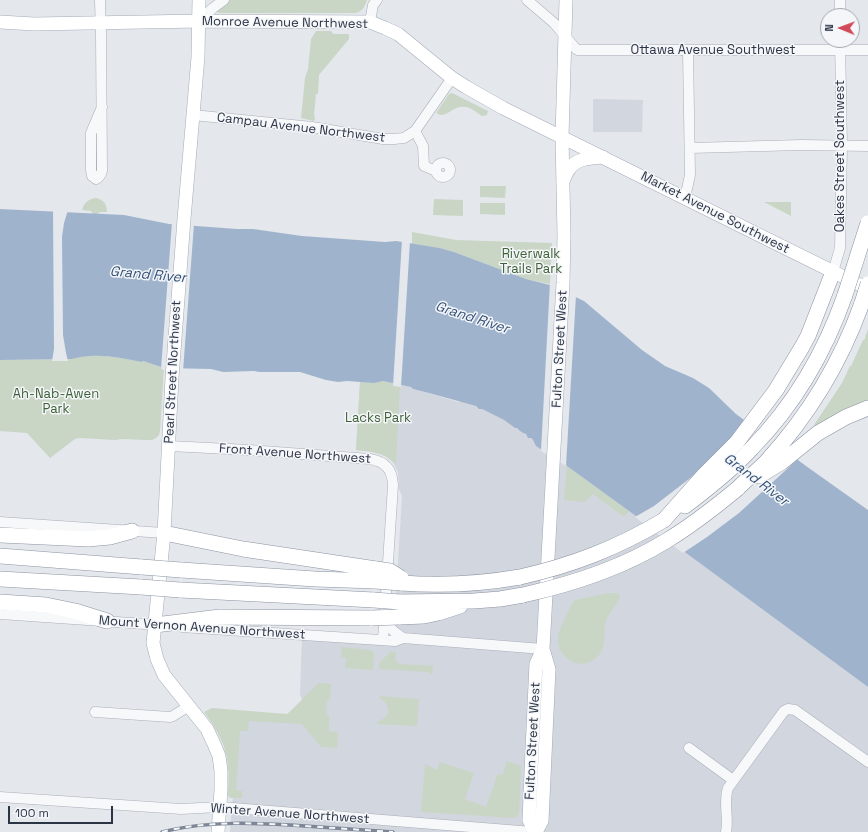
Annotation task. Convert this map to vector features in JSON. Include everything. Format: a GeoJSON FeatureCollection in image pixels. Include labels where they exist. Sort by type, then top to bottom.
{"type":"FeatureCollection","features":[{"type":"Feature","properties":{"kind":"highway"},"geometry":{"type":"LineString","coordinates":[[0,556],[315,579],[375,575],[390,571],[404,581],[428,585],[472,583],[520,577],[561,567],[590,557],[646,531],[679,511],[719,480],[752,448],[775,422],[807,377],[833,327],[868,223]]}},
{"type":"Feature","properties":{"kind":"highway"},"geometry":{"type":"LineString","coordinates":[[664,520],[737,442],[776,390],[802,347],[834,272]]}},
{"type":"Feature","properties":{"kind":"highway"},"geometry":{"type":"LineString","coordinates":[[0,579],[400,602],[474,602],[523,595],[550,589],[592,576],[635,558],[665,542],[716,506],[766,462],[812,404],[830,374],[854,325],[868,284]]}},
{"type":"Feature","properties":{"kind":"highway"},"geometry":{"type":"LineString","coordinates":[[737,489],[782,462],[818,433],[846,417],[868,408]]}},
{"type":"Feature","properties":{"kind":"highway"},"geometry":{"type":"LineString","coordinates":[[0,536],[88,539],[110,537],[132,531]]}},
{"type":"Feature","properties":{"kind":"highway"},"geometry":{"type":"LineString","coordinates":[[164,533],[375,575]]}},
{"type":"Feature","properties":{"kind":"highway"},"geometry":{"type":"LineString","coordinates":[[0,602],[46,605],[75,611],[107,621]]}},
{"type":"Feature","properties":{"kind":"highway"},"geometry":{"type":"LineString","coordinates":[[155,625],[220,617],[385,618],[424,616],[474,602]]}},
{"type":"Feature","properties":{"kind":"main road","name":"Pearl Street Northwest"},"geometry":{"type":"LineString","coordinates":[[199,0],[198,57],[172,378],[164,533],[153,643],[157,659],[164,675],[207,729],[219,756],[221,770],[218,832]]}},
{"type":"Feature","properties":{"kind":"main road","name":"Fulton Street West"},"geometry":{"type":"LineString","coordinates":[[534,832],[542,821],[548,669],[543,649],[563,283],[564,179],[562,137],[566,0]]}},
{"type":"Feature","properties":{"kind":"main road","name":"Monroe Avenue Northwest"},"geometry":{"type":"LineString","coordinates":[[0,22],[34,24],[199,21],[370,22],[403,38],[452,78],[466,87],[562,137]]}},
{"type":"Feature","properties":{"kind":"main road","name":"Market Avenue Southwest"},"geometry":{"type":"LineString","coordinates":[[562,137],[868,289]]}},
{"type":"Feature","properties":{"kind":"main road"},"geometry":{"type":"LineString","coordinates":[[564,179],[570,167],[577,162],[587,158],[604,157]]}},
{"type":"Feature","properties":{"kind":"street"},"geometry":{"type":"LineString","coordinates":[[100,0],[102,107],[102,171],[99,178],[96,179],[92,176],[91,170],[90,134],[102,107]]}},
{"type":"Feature","properties":{"kind":"street"},"geometry":{"type":"LineString","coordinates":[[199,21],[224,0]]}},
{"type":"Feature","properties":{"kind":"street"},"geometry":{"type":"LineString","coordinates":[[370,22],[373,5],[377,0]]}},
{"type":"Feature","properties":{"kind":"street","name":"Ottawa Avenue Southwest"},"geometry":{"type":"LineString","coordinates":[[527,0],[554,23],[578,50],[688,50],[820,46]]}},
{"type":"Feature","properties":{"kind":"street","name":"Oakes Street Southwest"},"geometry":{"type":"LineString","coordinates":[[834,272],[840,248],[842,146],[840,48]]}},
{"type":"Feature","properties":{"kind":"street","name":"Ottawa Avenue Southwest"},"geometry":{"type":"LineString","coordinates":[[857,48],[868,50]]}},
{"type":"Feature","properties":{"kind":"street"},"geometry":{"type":"LineString","coordinates":[[685,198],[690,175],[688,50]]}},
{"type":"Feature","properties":{"kind":"street","name":"Campau Avenue Northwest"},"geometry":{"type":"LineString","coordinates":[[193,115],[312,127],[383,139],[404,138],[415,130],[452,78]]}},
{"type":"Feature","properties":{"kind":"street"},"geometry":{"type":"LineString","coordinates":[[415,130],[423,146],[424,166],[436,171]]}},
{"type":"Feature","properties":{"kind":"street"},"geometry":{"type":"LineString","coordinates":[[690,148],[806,145],[868,146]]}},
{"type":"Feature","properties":{"kind":"street","name":"Front Avenue Northwest"},"geometry":{"type":"LineString","coordinates":[[169,446],[363,458],[377,460],[387,466],[393,478],[393,485],[384,640]]}},
{"type":"Feature","properties":{"kind":"street"},"geometry":{"type":"LineString","coordinates":[[0,522],[164,533]]}},
{"type":"Feature","properties":{"kind":"street","name":"Mount Vernon Avenue Northwest"},"geometry":{"type":"LineString","coordinates":[[0,614],[384,640],[403,638],[543,649]]}},
{"type":"Feature","properties":{"kind":"street"},"geometry":{"type":"LineString","coordinates":[[385,618],[388,626],[403,638]]}},
{"type":"Feature","properties":{"kind":"street"},"geometry":{"type":"LineString","coordinates":[[95,712],[170,717],[189,706]]}},
{"type":"Feature","properties":{"kind":"street"},"geometry":{"type":"LineString","coordinates":[[726,832],[726,795],[728,788],[782,713],[788,709],[796,710],[868,762]]}},
{"type":"Feature","properties":{"kind":"street"},"geometry":{"type":"LineString","coordinates":[[689,748],[733,780]]}},
{"type":"Feature","properties":{"kind":"street","name":"Winter Avenue Northwest"},"geometry":{"type":"LineString","coordinates":[[0,797],[181,809],[220,807],[534,832]]}},
{"type":"Feature","properties":{"kind":"shaded area"},"geometry":{"type":"Polygon","coordinates":[[[593,99],[643,100],[642,132],[593,132],[593,99]]]}},
{"type":"Feature","properties":{"kind":"shaded area"},"geometry":{"type":"Polygon","coordinates":[[[383,381],[411,387],[413,389],[458,402],[465,402],[504,420],[517,428],[533,440],[537,446],[629,511],[868,687],[868,832],[230,832],[234,782],[233,756],[212,714],[284,718],[302,700],[300,694],[302,638],[393,645],[402,496],[399,489],[398,472],[393,462],[385,456],[376,452],[356,450],[360,382],[383,381]]]}},
{"type":"Feature","properties":{"kind":"green space"},"geometry":{"type":"Polygon","coordinates":[[[230,0],[367,0],[363,8],[356,13],[217,12],[219,8],[230,0]]]}},
{"type":"Feature","properties":{"kind":"green space"},"geometry":{"type":"Polygon","coordinates":[[[316,31],[331,31],[333,34],[349,34],[349,39],[319,75],[314,121],[301,118],[311,39],[316,31]]]}},
{"type":"Feature","properties":{"kind":"green space"},"geometry":{"type":"Polygon","coordinates":[[[452,93],[488,111],[487,115],[482,116],[467,107],[457,108],[443,115],[436,113],[449,94],[452,93]]]}},
{"type":"Feature","properties":{"kind":"green space"},"geometry":{"type":"Polygon","coordinates":[[[480,186],[506,186],[505,198],[480,197],[480,186]]]}},
{"type":"Feature","properties":{"kind":"green space"},"geometry":{"type":"Polygon","coordinates":[[[96,198],[104,203],[107,212],[93,214],[91,211],[82,210],[87,202],[96,198]]]}},
{"type":"Feature","properties":{"kind":"green space"},"geometry":{"type":"Polygon","coordinates":[[[434,199],[463,200],[463,216],[433,215],[434,199]]]}},
{"type":"Feature","properties":{"kind":"green space"},"geometry":{"type":"Polygon","coordinates":[[[764,202],[791,202],[791,216],[764,202]]]}},
{"type":"Feature","properties":{"kind":"green space"},"geometry":{"type":"Polygon","coordinates":[[[480,203],[505,203],[505,215],[480,214],[480,203]]]}},
{"type":"Feature","properties":{"kind":"green space","name":"Riverwalk Trails Park"},"geometry":{"type":"Polygon","coordinates":[[[412,232],[456,240],[552,243],[550,284],[526,279],[454,252],[440,248],[412,244],[412,232]]]}},
{"type":"Feature","properties":{"kind":"green space"},"geometry":{"type":"Polygon","coordinates":[[[868,329],[868,403],[817,430],[814,425],[842,383],[863,340],[866,337],[868,329]]]}},
{"type":"Feature","properties":{"kind":"green space","name":"Ah-Nab-Awen Park"},"geometry":{"type":"Polygon","coordinates":[[[81,356],[106,356],[143,361],[164,368],[160,431],[156,438],[152,440],[115,440],[80,438],[75,439],[50,458],[27,433],[0,431],[0,360],[72,359],[81,356]]]}},
{"type":"Feature","properties":{"kind":"green space","name":"Lacks Park"},"geometry":{"type":"Polygon","coordinates":[[[383,381],[400,385],[396,462],[394,463],[390,459],[381,455],[356,450],[360,382],[374,383],[383,381]]]}},
{"type":"Feature","properties":{"kind":"green space"},"geometry":{"type":"Polygon","coordinates":[[[567,466],[629,511],[624,517],[593,494],[584,502],[564,500],[567,466]]]}},
{"type":"Feature","properties":{"kind":"green space"},"geometry":{"type":"Polygon","coordinates":[[[608,593],[617,593],[620,595],[619,600],[605,624],[603,649],[592,661],[578,664],[572,662],[566,658],[562,652],[559,646],[558,638],[571,605],[575,600],[608,593]]]}},
{"type":"Feature","properties":{"kind":"green space"},"geometry":{"type":"Polygon","coordinates":[[[342,647],[371,650],[374,654],[373,670],[345,668],[346,658],[341,657],[342,647]]]}},
{"type":"Feature","properties":{"kind":"green space"},"geometry":{"type":"Polygon","coordinates":[[[391,651],[396,652],[395,659],[399,664],[433,666],[432,674],[429,674],[429,672],[379,669],[379,663],[391,651]]]}},
{"type":"Feature","properties":{"kind":"green space"},"geometry":{"type":"Polygon","coordinates":[[[319,683],[331,684],[330,700],[327,701],[326,715],[329,715],[329,731],[338,732],[337,748],[321,747],[302,724],[249,721],[248,731],[240,731],[236,790],[242,791],[242,798],[230,798],[228,795],[226,752],[217,731],[204,712],[212,708],[287,714],[319,683]]]}},
{"type":"Feature","properties":{"kind":"green space"},"geometry":{"type":"Polygon","coordinates":[[[380,696],[419,699],[417,726],[377,724],[377,722],[385,717],[388,711],[388,707],[379,698],[380,696]]]}},
{"type":"Feature","properties":{"kind":"green space"},"geometry":{"type":"Polygon","coordinates":[[[507,761],[521,766],[519,814],[515,818],[421,812],[425,764],[437,770],[440,762],[474,773],[465,799],[486,807],[498,774],[503,775],[507,761]]]}},
{"type":"Feature","properties":{"kind":"water","name":"Grand River"},"geometry":{"type":"Polygon","coordinates":[[[0,209],[124,215],[169,224],[253,229],[302,236],[385,242],[396,241],[440,248],[454,252],[526,279],[550,285],[584,301],[642,350],[665,366],[693,378],[709,388],[736,414],[868,510],[868,687],[629,511],[567,466],[536,446],[533,440],[528,438],[526,434],[504,420],[482,409],[479,409],[476,406],[413,389],[411,387],[383,381],[374,383],[347,381],[338,382],[300,372],[223,372],[211,369],[164,368],[143,361],[98,356],[72,359],[0,360],[0,209]]]}},
{"type":"Feature","properties":{"kind":"pier"},"geometry":{"type":"Polygon","coordinates":[[[53,210],[68,210],[62,237],[63,335],[68,361],[52,361],[54,349],[53,210]]]}},
{"type":"Feature","properties":{"kind":"pier"},"geometry":{"type":"Polygon","coordinates":[[[172,222],[194,224],[183,371],[161,369],[172,222]]]}},
{"type":"Feature","properties":{"kind":"pier"},"geometry":{"type":"Polygon","coordinates":[[[402,240],[410,241],[401,387],[393,386],[402,240]]]}},
{"type":"Feature","properties":{"kind":"pier"},"geometry":{"type":"Polygon","coordinates":[[[550,282],[576,295],[566,466],[541,451],[550,282]]]}},
{"type":"Feature","properties":{"kind":"pier"},"geometry":{"type":"Polygon","coordinates":[[[746,419],[799,458],[739,513],[683,553],[635,517],[654,506],[704,466],[746,419]]]}},
{"type":"Feature","properties":{"kind":"railway"},"geometry":{"type":"LineString","coordinates":[[162,832],[180,828],[233,823],[393,832]]}}]}
